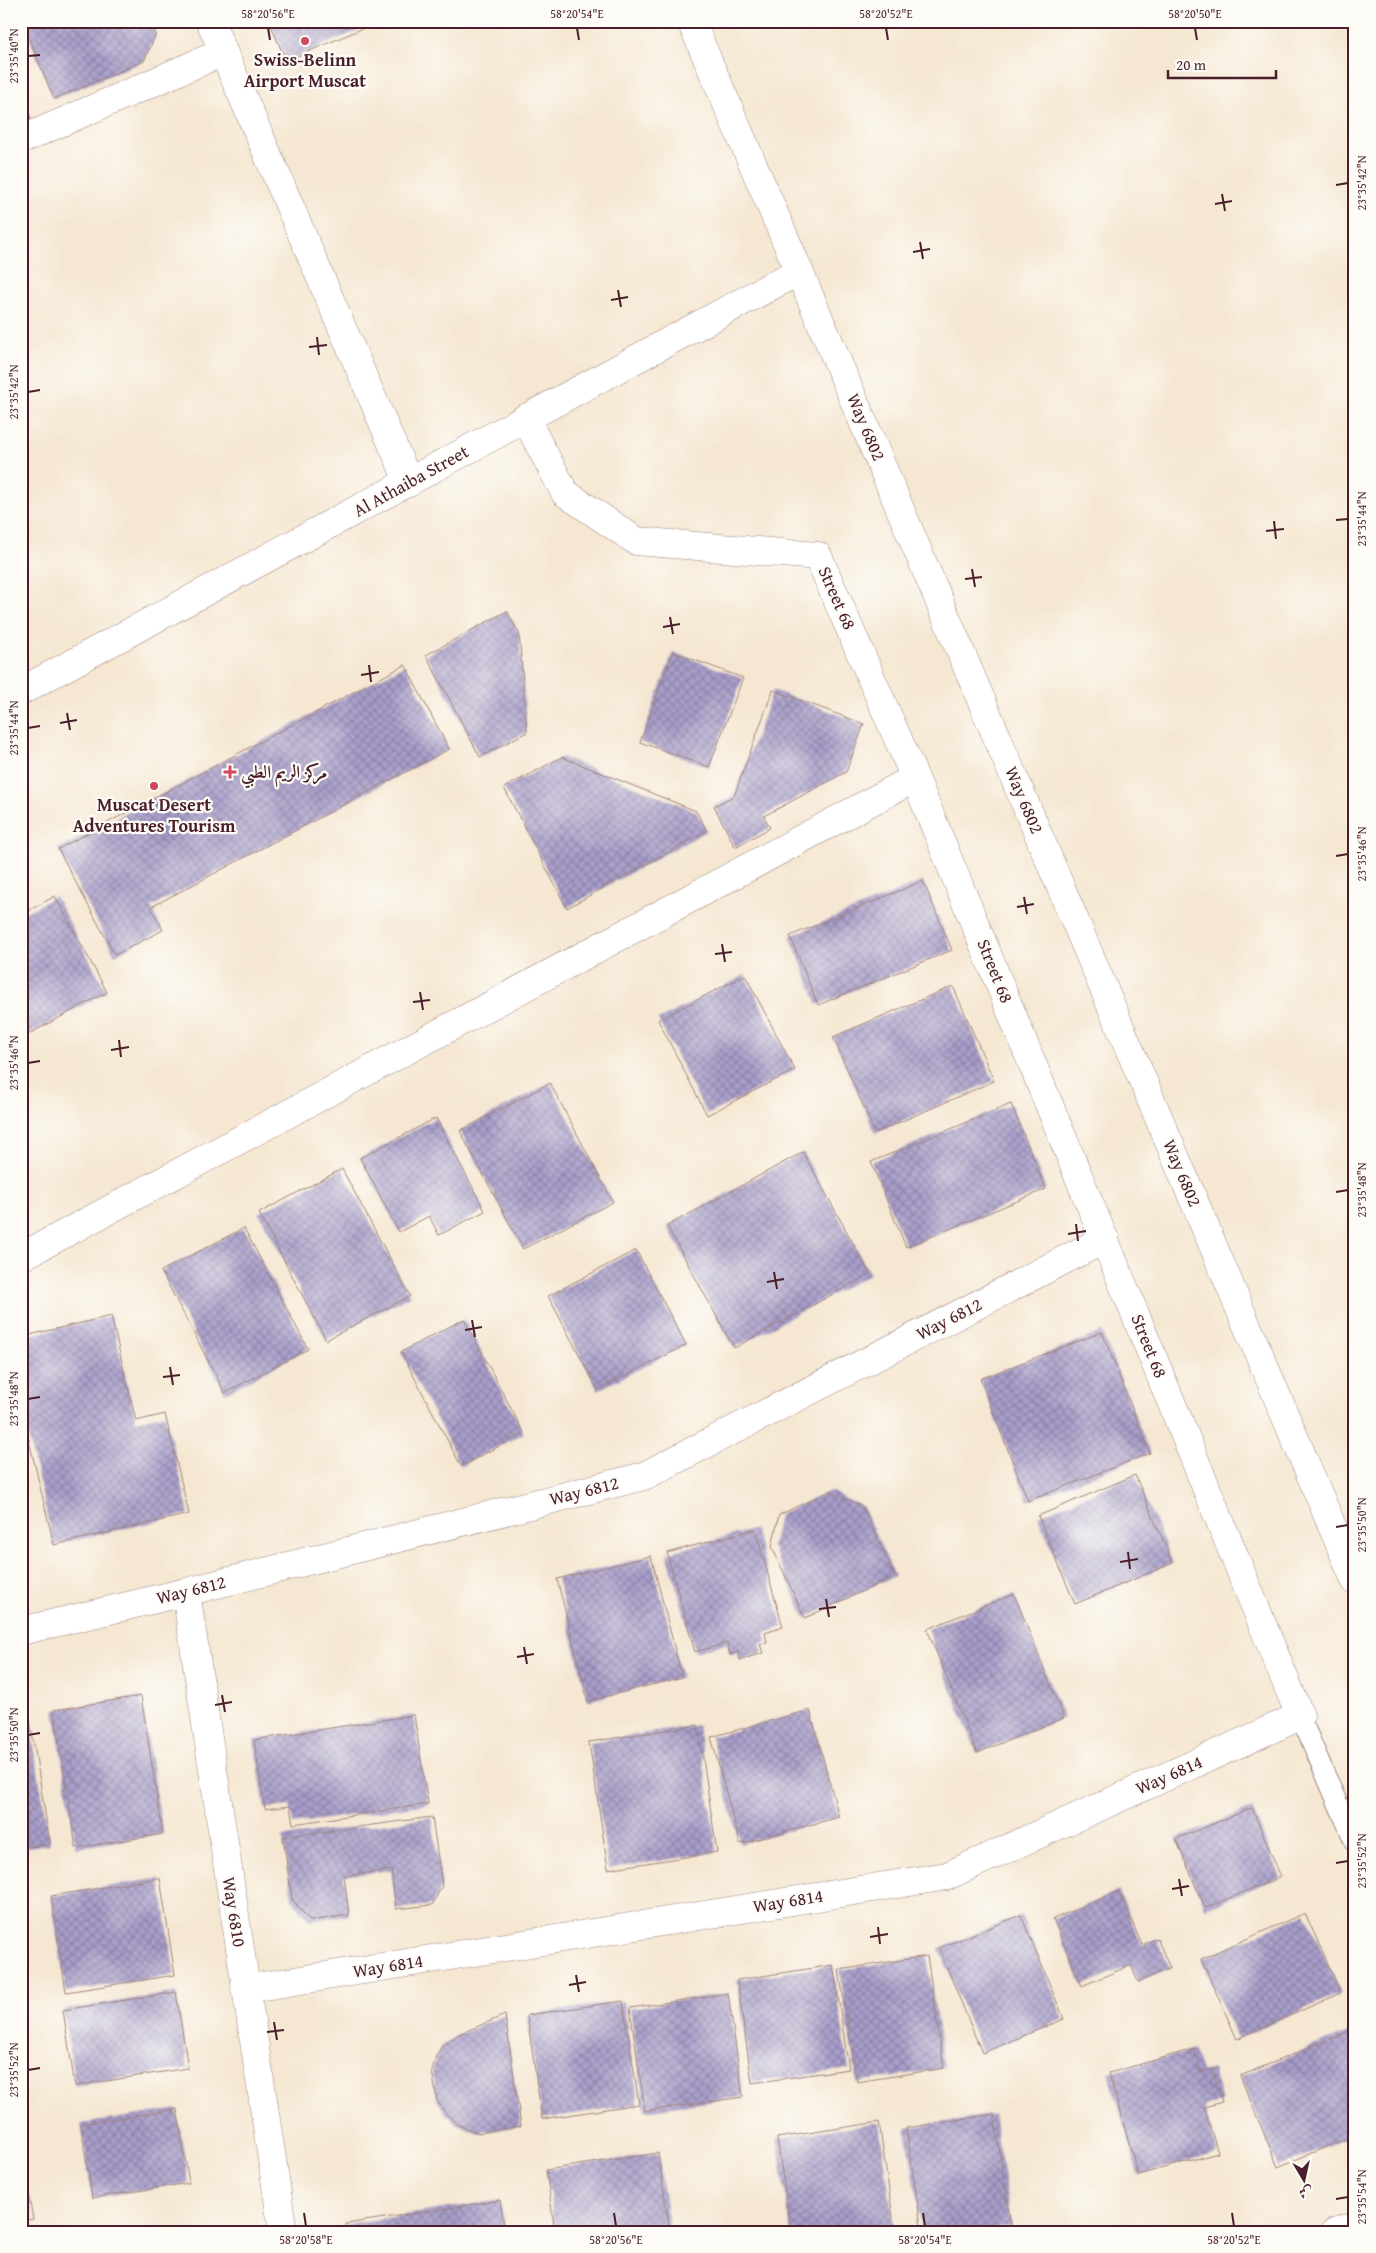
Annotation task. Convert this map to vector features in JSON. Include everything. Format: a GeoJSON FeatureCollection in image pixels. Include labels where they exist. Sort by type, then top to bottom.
{"type":"FeatureCollection","features":[{"type":"Feature","properties":{"kind":"street"},"geometry":{"type":"LineString","coordinates":[[210,21],[409,483]]}},
{"type":"Feature","properties":{"kind":"street","name":"Way 6802"},"geometry":{"type":"LineString","coordinates":[[690,21],[799,271],[1355,1580]]}},
{"type":"Feature","properties":{"kind":"street"},"geometry":{"type":"LineString","coordinates":[[21,140],[223,52]]}},
{"type":"Feature","properties":{"kind":"street","name":"Al Athaiba Street"},"geometry":{"type":"LineString","coordinates":[[21,691],[799,271]]}},
{"type":"Feature","properties":{"kind":"street","name":"Street 68"},"geometry":{"type":"LineString","coordinates":[[525,418],[565,493],[636,541],[818,556],[915,778],[1300,1716]]}},
{"type":"Feature","properties":{"kind":"street"},"geometry":{"type":"LineString","coordinates":[[21,1257],[915,778]]}},
{"type":"Feature","properties":{"kind":"street","name":"Way 6812"},"geometry":{"type":"LineString","coordinates":[[21,1631],[186,1592],[644,1476],[1105,1239]]}},
{"type":"Feature","properties":{"kind":"street","name":"Way 6810"},"geometry":{"type":"LineString","coordinates":[[186,1592],[283,2232]]}},
{"type":"Feature","properties":{"kind":"street","name":"Way 6814"},"geometry":{"type":"LineString","coordinates":[[245,1989],[947,1876],[1300,1716]]}},
{"type":"Feature","properties":{"kind":"street"},"geometry":{"type":"LineString","coordinates":[[1335,2232],[1355,2226]]}},
{"type":"Feature","properties":{"kind":"lane"},"geometry":{"type":"LineString","coordinates":[[1300,1716],[1355,1842]]}},
{"type":"Feature","properties":{"kind":"building"},"geometry":{"type":"Polygon","coordinates":[[[22,21],[150,21],[156,34],[144,61],[54,99],[22,21]]]}},
{"type":"Feature","properties":{"kind":"building","name":"Swiss-Belinn Airport Muscat"},"geometry":{"type":"Polygon","coordinates":[[[269,21],[380,21],[286,61],[269,21]]]}},
{"type":"Feature","properties":{"kind":"building"},"geometry":{"type":"Polygon","coordinates":[[[21,94],[31,118],[21,122],[21,94]]]}},
{"type":"Feature","properties":{"kind":"building"},"geometry":{"type":"Polygon","coordinates":[[[507,611],[519,633],[527,732],[480,757],[426,655],[507,611]]]}},
{"type":"Feature","properties":{"kind":"building"},"geometry":{"type":"Polygon","coordinates":[[[673,652],[743,678],[709,767],[640,742],[673,652]]]}},
{"type":"Feature","properties":{"kind":"building"},"geometry":{"type":"Polygon","coordinates":[[[405,665],[449,749],[151,907],[163,930],[115,955],[58,849],[405,665]]]}},
{"type":"Feature","properties":{"kind":"building"},"geometry":{"type":"Polygon","coordinates":[[[773,690],[864,724],[846,772],[764,816],[770,828],[735,847],[714,806],[734,796],[773,690]]]}},
{"type":"Feature","properties":{"kind":"building"},"geometry":{"type":"Polygon","coordinates":[[[562,757],[696,811],[707,831],[567,908],[504,788],[562,757]]]}},
{"type":"Feature","properties":{"kind":"building"},"geometry":{"type":"Polygon","coordinates":[[[923,881],[952,950],[818,1005],[790,936],[923,881]]]}},
{"type":"Feature","properties":{"kind":"building"},"geometry":{"type":"Polygon","coordinates":[[[55,896],[107,992],[27,1035],[21,1025],[21,915],[55,896]]]}},
{"type":"Feature","properties":{"kind":"building"},"geometry":{"type":"Polygon","coordinates":[[[745,975],[795,1070],[707,1115],[658,1020],[745,975]]]}},
{"type":"Feature","properties":{"kind":"building"},"geometry":{"type":"Polygon","coordinates":[[[953,986],[994,1081],[875,1133],[833,1037],[953,986]]]}},
{"type":"Feature","properties":{"kind":"building"},"geometry":{"type":"Polygon","coordinates":[[[550,1083],[613,1202],[523,1249],[460,1131],[550,1083]]]}},
{"type":"Feature","properties":{"kind":"building"},"geometry":{"type":"Polygon","coordinates":[[[1011,1104],[1046,1189],[906,1247],[871,1162],[1011,1104]]]}},
{"type":"Feature","properties":{"kind":"building"},"geometry":{"type":"Polygon","coordinates":[[[436,1118],[485,1211],[439,1235],[429,1216],[399,1232],[360,1158],[436,1118]]]}},
{"type":"Feature","properties":{"kind":"building"},"geometry":{"type":"Polygon","coordinates":[[[803,1152],[870,1274],[734,1348],[667,1226],[803,1152]]]}},
{"type":"Feature","properties":{"kind":"building"},"geometry":{"type":"Polygon","coordinates":[[[342,1169],[410,1296],[326,1340],[259,1213],[342,1169]]]}},
{"type":"Feature","properties":{"kind":"building"},"geometry":{"type":"Polygon","coordinates":[[[244,1228],[308,1349],[225,1393],[161,1271],[244,1228]]]}},
{"type":"Feature","properties":{"kind":"building"},"geometry":{"type":"Polygon","coordinates":[[[636,1250],[686,1345],[598,1390],[548,1296],[636,1250]]]}},
{"type":"Feature","properties":{"kind":"building"},"geometry":{"type":"Polygon","coordinates":[[[111,1316],[136,1421],[165,1414],[189,1514],[54,1545],[21,1407],[21,1337],[111,1316]]]}},
{"type":"Feature","properties":{"kind":"building"},"geometry":{"type":"Polygon","coordinates":[[[464,1319],[524,1433],[461,1466],[401,1352],[464,1319]]]}},
{"type":"Feature","properties":{"kind":"building"},"geometry":{"type":"Polygon","coordinates":[[[1102,1332],[1150,1453],[1028,1501],[980,1379],[1102,1332]]]}},
{"type":"Feature","properties":{"kind":"building"},"geometry":{"type":"Polygon","coordinates":[[[1135,1475],[1173,1563],[1075,1604],[1038,1516],[1135,1475]]]}},
{"type":"Feature","properties":{"kind":"building"},"geometry":{"type":"Polygon","coordinates":[[[830,1491],[863,1507],[895,1576],[805,1618],[772,1547],[779,1515],[830,1491]]]}},
{"type":"Feature","properties":{"kind":"building"},"geometry":{"type":"Polygon","coordinates":[[[755,1529],[783,1627],[765,1633],[767,1643],[760,1644],[763,1653],[740,1660],[738,1652],[730,1655],[727,1643],[695,1652],[667,1553],[755,1529]]]}},
{"type":"Feature","properties":{"kind":"building"},"geometry":{"type":"Polygon","coordinates":[[[651,1556],[682,1677],[588,1701],[557,1579],[651,1556]]]}},
{"type":"Feature","properties":{"kind":"building"},"geometry":{"type":"Polygon","coordinates":[[[1014,1594],[1064,1718],[977,1753],[927,1629],[1014,1594]]]}},
{"type":"Feature","properties":{"kind":"building"},"geometry":{"type":"Polygon","coordinates":[[[141,1696],[163,1834],[76,1848],[54,1710],[141,1696]]]}},
{"type":"Feature","properties":{"kind":"building"},"geometry":{"type":"Polygon","coordinates":[[[810,1710],[839,1817],[740,1844],[711,1737],[810,1710]]]}},
{"type":"Feature","properties":{"kind":"building"},"geometry":{"type":"Polygon","coordinates":[[[29,1714],[50,1844],[21,1848],[21,1715],[29,1714]]]}},
{"type":"Feature","properties":{"kind":"building"},"geometry":{"type":"Polygon","coordinates":[[[414,1715],[428,1804],[293,1824],[290,1806],[265,1809],[254,1740],[414,1715]]]}},
{"type":"Feature","properties":{"kind":"building"},"geometry":{"type":"Polygon","coordinates":[[[698,1725],[717,1852],[608,1869],[589,1742],[698,1725]]]}},
{"type":"Feature","properties":{"kind":"building"},"geometry":{"type":"Polygon","coordinates":[[[1252,1808],[1281,1877],[1205,1908],[1176,1839],[1252,1808]]]}},
{"type":"Feature","properties":{"kind":"building"},"geometry":{"type":"Polygon","coordinates":[[[432,1817],[442,1886],[432,1905],[396,1909],[391,1870],[344,1876],[349,1915],[310,1921],[292,1899],[283,1837],[432,1817]]]}},
{"type":"Feature","properties":{"kind":"building"},"geometry":{"type":"Polygon","coordinates":[[[160,1878],[175,1975],[66,1992],[51,1896],[160,1878]]]}},
{"type":"Feature","properties":{"kind":"building"},"geometry":{"type":"Polygon","coordinates":[[[1119,1891],[1142,1945],[1157,1938],[1170,1968],[1138,1982],[1131,1965],[1082,1986],[1053,1919],[1119,1891]]]}},
{"type":"Feature","properties":{"kind":"building"},"geometry":{"type":"Polygon","coordinates":[[[1305,1913],[1341,1993],[1237,2039],[1201,1959],[1305,1913]]]}},
{"type":"Feature","properties":{"kind":"building"},"geometry":{"type":"Polygon","coordinates":[[[1021,1915],[1064,2019],[982,2053],[939,1948],[1021,1915]]]}},
{"type":"Feature","properties":{"kind":"building"},"geometry":{"type":"Polygon","coordinates":[[[927,1956],[944,2068],[857,2082],[839,1970],[927,1956]]]}},
{"type":"Feature","properties":{"kind":"building"},"geometry":{"type":"Polygon","coordinates":[[[833,1965],[849,2069],[752,2083],[737,1980],[833,1965]]]}},
{"type":"Feature","properties":{"kind":"building"},"geometry":{"type":"Polygon","coordinates":[[[176,1992],[188,2068],[75,2086],[63,2010],[176,1992]]]}},
{"type":"Feature","properties":{"kind":"building"},"geometry":{"type":"Polygon","coordinates":[[[728,1993],[743,2097],[645,2111],[630,2008],[728,1993]]]}},
{"type":"Feature","properties":{"kind":"building"},"geometry":{"type":"Polygon","coordinates":[[[623,2001],[639,2104],[542,2119],[527,2015],[623,2001]]]}},
{"type":"Feature","properties":{"kind":"building"},"geometry":{"type":"Polygon","coordinates":[[[505,2015],[521,2126],[478,2133],[457,2124],[445,2113],[437,2100],[432,2071],[436,2056],[442,2046],[457,2035],[505,2015]]]}},
{"type":"Feature","properties":{"kind":"building"},"geometry":{"type":"Polygon","coordinates":[[[1355,2029],[1355,2135],[1278,2167],[1240,2076],[1355,2029]]]}},
{"type":"Feature","properties":{"kind":"building"},"geometry":{"type":"Polygon","coordinates":[[[1194,2049],[1201,2072],[1213,2069],[1222,2102],[1204,2107],[1218,2153],[1138,2175],[1109,2073],[1194,2049]]]}},
{"type":"Feature","properties":{"kind":"building"},"geometry":{"type":"Polygon","coordinates":[[[177,2109],[189,2183],[92,2198],[81,2124],[177,2109]]]}},
{"type":"Feature","properties":{"kind":"building"},"geometry":{"type":"Polygon","coordinates":[[[994,2114],[1011,2226],[973,2232],[922,2232],[906,2128],[994,2114]]]}},
{"type":"Feature","properties":{"kind":"building"},"geometry":{"type":"Polygon","coordinates":[[[879,2122],[895,2232],[791,2232],[777,2138],[879,2122]]]}},
{"type":"Feature","properties":{"kind":"building"},"geometry":{"type":"Polygon","coordinates":[[[21,2153],[33,2219],[21,2221],[21,2153]]]}},
{"type":"Feature","properties":{"kind":"building"},"geometry":{"type":"Polygon","coordinates":[[[658,2153],[670,2232],[555,2232],[546,2170],[658,2153]]]}},
{"type":"Feature","properties":{"kind":"building"},"geometry":{"type":"Polygon","coordinates":[[[500,2200],[505,2232],[347,2232],[346,2224],[500,2200]]]}},
{"type":"Feature","properties":{"kind":"place","name":"Swiss-Belinn Airport Muscat"},"geometry":{"type":"Point","coordinates":[305,41]}},
{"type":"Feature","properties":{"kind":"place","name":"مركز الريم الطبي"},"geometry":{"type":"Point","coordinates":[230,772]}},
{"type":"Feature","properties":{"kind":"place","name":"Muscat Desert Adventures Tourism"},"geometry":{"type":"Point","coordinates":[154,786]}}]}
